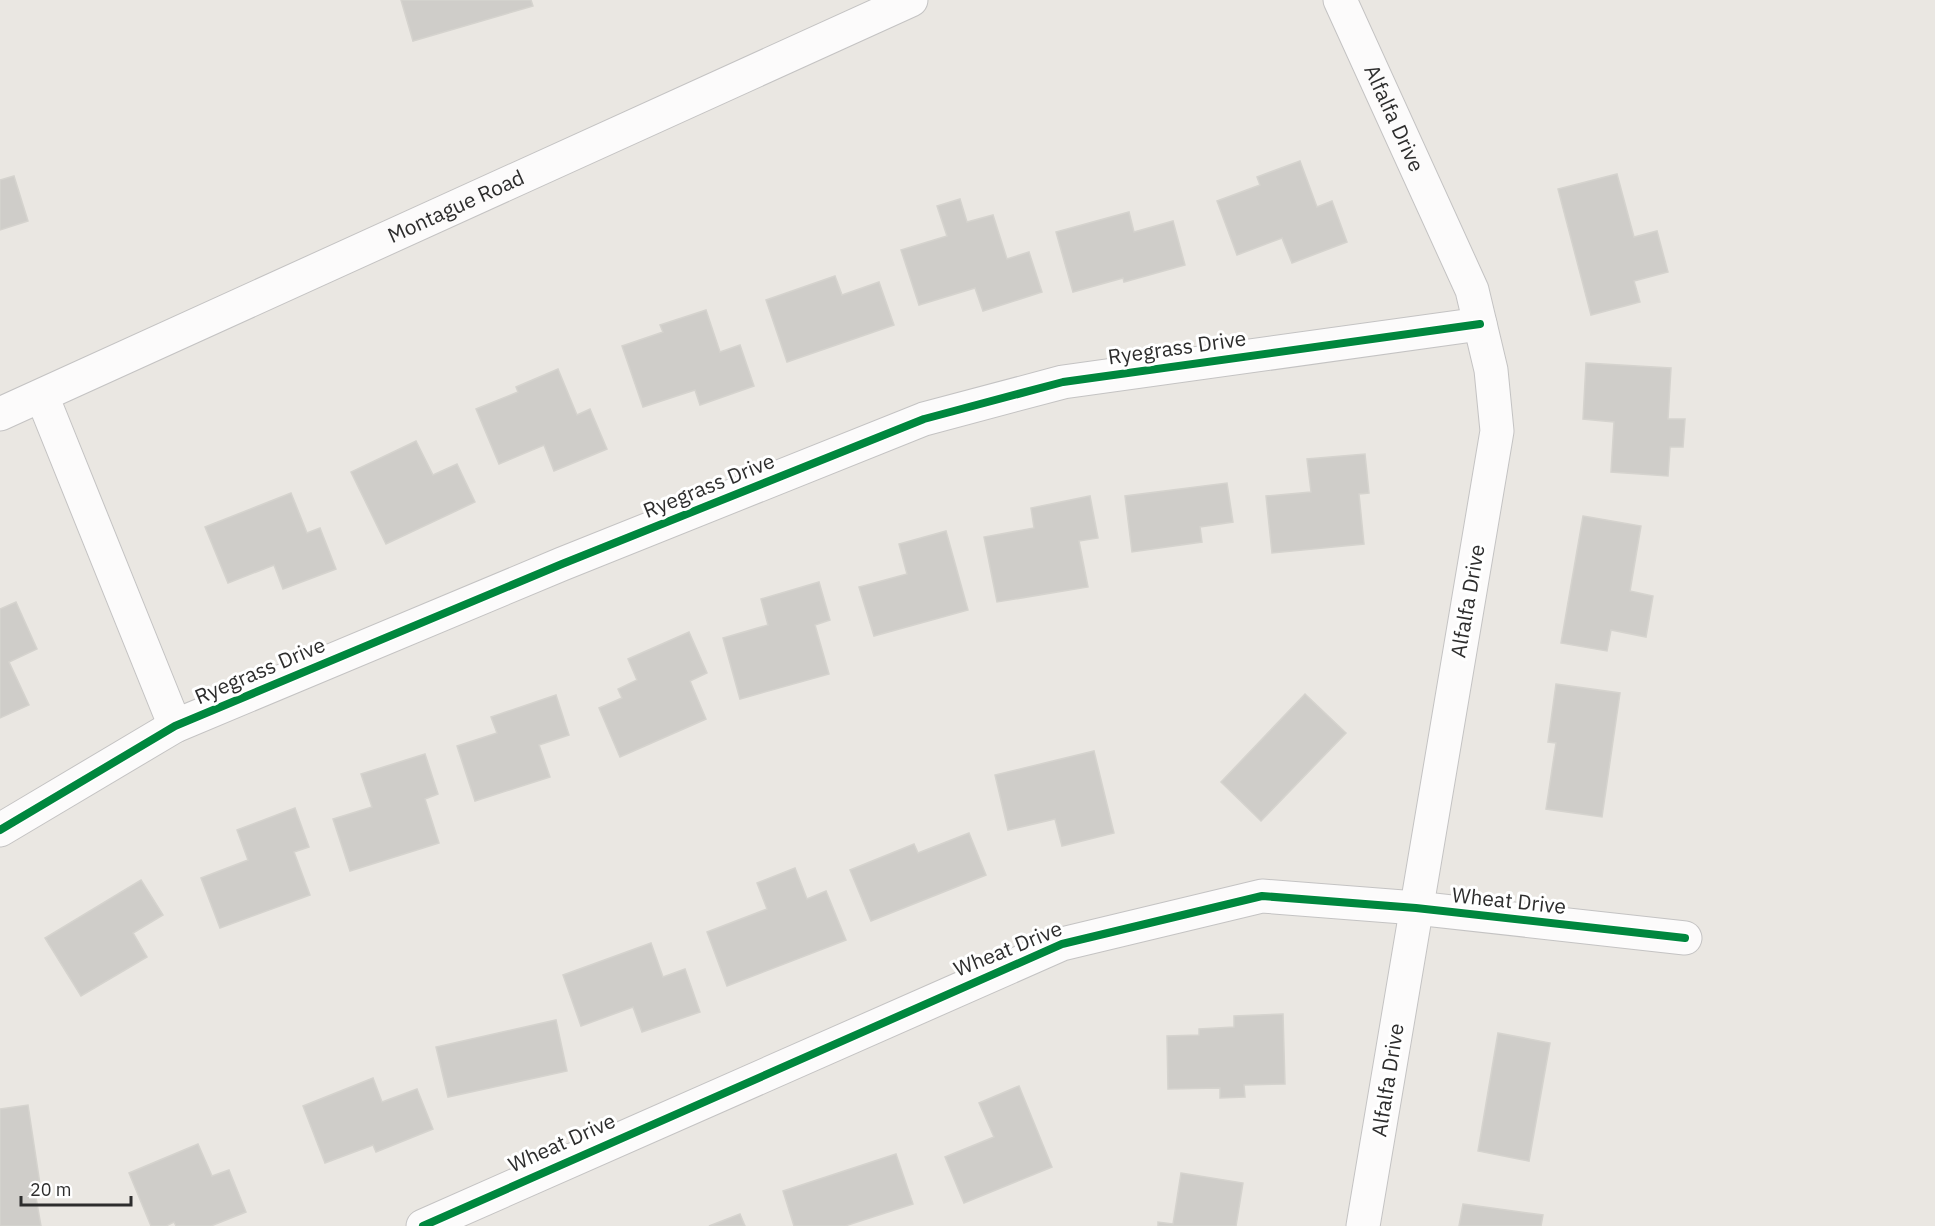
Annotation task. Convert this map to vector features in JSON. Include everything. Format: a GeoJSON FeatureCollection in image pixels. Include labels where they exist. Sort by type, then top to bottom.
{"type":"FeatureCollection","features":[{"type":"Feature","properties":{"kind":"street","name":"Montague Road"},"geometry":{"type":"LineString","coordinates":[[0,414],[911,0]]}},
{"type":"Feature","properties":{"kind":"street","name":"Alfalfa Drive"},"geometry":{"type":"LineString","coordinates":[[1340,0],[1472,290],[1491,370],[1497,431],[1363,1226]]}},
{"type":"Feature","properties":{"kind":"street","name":"Ryegrass Drive"},"geometry":{"type":"LineString","coordinates":[[0,830],[175,726],[562,564],[924,419],[1063,382],[1480,324]]}},
{"type":"Feature","properties":{"kind":"street"},"geometry":{"type":"LineString","coordinates":[[42,396],[175,726]]}},
{"type":"Feature","properties":{"kind":"street","name":"Wheat Drive"},"geometry":{"type":"LineString","coordinates":[[423,1226],[1062,944],[1262,896],[1416,908],[1685,938]]}},
{"type":"Feature","properties":{"kind":"building"},"geometry":{"type":"Polygon","coordinates":[[[401,0],[531,0],[533,6],[413,41],[401,0]]]}},
{"type":"Feature","properties":{"kind":"building"},"geometry":{"type":"Polygon","coordinates":[[[1300,161],[1317,207],[1332,201],[1347,242],[1292,263],[1282,238],[1237,255],[1217,201],[1260,185],[1257,177],[1300,161]]]}},
{"type":"Feature","properties":{"kind":"building"},"geometry":{"type":"Polygon","coordinates":[[[1617,174],[1634,237],[1657,231],[1668,272],[1634,281],[1640,302],[1591,315],[1558,189],[1617,174]]]}},
{"type":"Feature","properties":{"kind":"building"},"geometry":{"type":"Polygon","coordinates":[[[14,176],[28,221],[0,230],[0,180],[14,176]]]}},
{"type":"Feature","properties":{"kind":"building"},"geometry":{"type":"Polygon","coordinates":[[[960,199],[967,222],[993,215],[1007,259],[1029,252],[1042,292],[983,311],[975,288],[919,305],[901,250],[947,236],[937,206],[960,199]]]}},
{"type":"Feature","properties":{"kind":"building"},"geometry":{"type":"Polygon","coordinates":[[[1129,212],[1134,232],[1173,221],[1185,265],[1124,282],[1123,278],[1073,292],[1056,232],[1129,212]]]}},
{"type":"Feature","properties":{"kind":"building"},"geometry":{"type":"Polygon","coordinates":[[[835,276],[842,295],[879,282],[894,325],[787,362],[766,300],[835,276]]]}},
{"type":"Feature","properties":{"kind":"building"},"geometry":{"type":"Polygon","coordinates":[[[706,310],[720,352],[740,345],[754,386],[700,405],[695,390],[643,407],[622,346],[663,332],[660,325],[706,310]]]}},
{"type":"Feature","properties":{"kind":"building"},"geometry":{"type":"Polygon","coordinates":[[[1586,363],[1671,368],[1668,419],[1685,419],[1683,447],[1670,447],[1668,476],[1611,472],[1614,422],[1583,419],[1586,363]]]}},
{"type":"Feature","properties":{"kind":"building"},"geometry":{"type":"Polygon","coordinates":[[[558,369],[577,415],[590,409],[607,449],[554,471],[544,445],[499,464],[476,409],[518,392],[516,387],[558,369]]]}},
{"type":"Feature","properties":{"kind":"building"},"geometry":{"type":"Polygon","coordinates":[[[416,441],[433,475],[457,464],[475,502],[386,544],[351,472],[416,441]]]}},
{"type":"Feature","properties":{"kind":"building"},"geometry":{"type":"Polygon","coordinates":[[[1365,454],[1369,493],[1359,494],[1364,544],[1272,553],[1266,496],[1311,492],[1307,459],[1365,454]]]}},
{"type":"Feature","properties":{"kind":"building"},"geometry":{"type":"Polygon","coordinates":[[[1227,483],[1233,522],[1200,527],[1202,542],[1132,552],[1125,496],[1227,483]]]}},
{"type":"Feature","properties":{"kind":"building"},"geometry":{"type":"Polygon","coordinates":[[[291,493],[307,533],[320,528],[336,569],[283,589],[274,565],[228,583],[205,527],[291,493]]]}},
{"type":"Feature","properties":{"kind":"building"},"geometry":{"type":"Polygon","coordinates":[[[1090,496],[1098,538],[1079,541],[1088,587],[997,602],[984,537],[1034,528],[1031,508],[1090,496]]]}},
{"type":"Feature","properties":{"kind":"building"},"geometry":{"type":"Polygon","coordinates":[[[1583,516],[1641,526],[1630,591],[1653,596],[1646,637],[1611,630],[1607,651],[1561,643],[1583,516]]]}},
{"type":"Feature","properties":{"kind":"building"},"geometry":{"type":"Polygon","coordinates":[[[946,531],[968,610],[874,636],[859,587],[907,574],[899,544],[946,531]]]}},
{"type":"Feature","properties":{"kind":"building"},"geometry":{"type":"Polygon","coordinates":[[[819,582],[830,620],[815,625],[829,674],[740,699],[723,638],[768,625],[761,599],[819,582]]]}},
{"type":"Feature","properties":{"kind":"building"},"geometry":{"type":"Polygon","coordinates":[[[16,602],[37,649],[9,662],[29,705],[0,718],[0,609],[16,602]]]}},
{"type":"Feature","properties":{"kind":"building"},"geometry":{"type":"Polygon","coordinates":[[[689,632],[707,673],[690,681],[706,719],[620,757],[599,708],[622,698],[618,689],[637,680],[628,659],[689,632]]]}},
{"type":"Feature","properties":{"kind":"building"},"geometry":{"type":"Polygon","coordinates":[[[1556,684],[1620,693],[1602,817],[1546,809],[1556,743],[1548,742],[1556,684]]]}},
{"type":"Feature","properties":{"kind":"building"},"geometry":{"type":"Polygon","coordinates":[[[1305,694],[1346,733],[1261,821],[1221,782],[1305,694]]]}},
{"type":"Feature","properties":{"kind":"building"},"geometry":{"type":"Polygon","coordinates":[[[556,695],[569,735],[539,745],[550,777],[475,801],[457,746],[497,733],[491,717],[556,695]]]}},
{"type":"Feature","properties":{"kind":"building"},"geometry":{"type":"Polygon","coordinates":[[[1094,751],[1114,833],[1062,846],[1055,819],[1008,830],[995,775],[1094,751]]]}},
{"type":"Feature","properties":{"kind":"building"},"geometry":{"type":"Polygon","coordinates":[[[425,754],[438,794],[425,799],[439,843],[350,871],[333,819],[372,807],[361,774],[425,754]]]}},
{"type":"Feature","properties":{"kind":"building"},"geometry":{"type":"Polygon","coordinates":[[[295,808],[309,847],[294,852],[310,895],[220,928],[201,878],[248,860],[237,830],[295,808]]]}},
{"type":"Feature","properties":{"kind":"building"},"geometry":{"type":"Polygon","coordinates":[[[969,833],[986,875],[871,921],[850,870],[914,844],[918,853],[969,833]]]}},
{"type":"Feature","properties":{"kind":"building"},"geometry":{"type":"Polygon","coordinates":[[[795,868],[807,899],[826,891],[846,940],[727,986],[707,932],[767,909],[757,883],[795,868]]]}},
{"type":"Feature","properties":{"kind":"building"},"geometry":{"type":"Polygon","coordinates":[[[141,880],[163,915],[133,933],[147,957],[81,996],[45,938],[141,880]]]}},
{"type":"Feature","properties":{"kind":"building"},"geometry":{"type":"Polygon","coordinates":[[[651,943],[663,977],[685,969],[700,1012],[642,1032],[633,1007],[581,1026],[563,975],[651,943]]]}},
{"type":"Feature","properties":{"kind":"building"},"geometry":{"type":"Polygon","coordinates":[[[1283,1014],[1285,1084],[1244,1085],[1245,1097],[1220,1098],[1220,1088],[1168,1089],[1167,1036],[1199,1035],[1199,1029],[1234,1027],[1234,1016],[1283,1014]]]}},
{"type":"Feature","properties":{"kind":"building"},"geometry":{"type":"Polygon","coordinates":[[[556,1020],[567,1071],[448,1097],[436,1047],[556,1020]]]}},
{"type":"Feature","properties":{"kind":"building"},"geometry":{"type":"Polygon","coordinates":[[[1498,1033],[1550,1043],[1529,1161],[1478,1151],[1498,1033]]]}},
{"type":"Feature","properties":{"kind":"building"},"geometry":{"type":"Polygon","coordinates":[[[373,1078],[382,1102],[417,1089],[433,1129],[376,1152],[373,1145],[325,1163],[303,1106],[373,1078]]]}},
{"type":"Feature","properties":{"kind":"building"},"geometry":{"type":"Polygon","coordinates":[[[1019,1086],[1052,1167],[964,1203],[945,1157],[994,1137],[979,1103],[1019,1086]]]}},
{"type":"Feature","properties":{"kind":"building"},"geometry":{"type":"Polygon","coordinates":[[[28,1105],[41,1191],[35,1192],[41,1226],[0,1226],[0,1109],[28,1105]]]}},
{"type":"Feature","properties":{"kind":"building"},"geometry":{"type":"Polygon","coordinates":[[[198,1144],[212,1176],[229,1170],[246,1212],[211,1226],[176,1226],[174,1222],[166,1226],[151,1226],[129,1173],[198,1144]]]}},
{"type":"Feature","properties":{"kind":"building"},"geometry":{"type":"Polygon","coordinates":[[[896,1154],[913,1204],[845,1226],[794,1226],[783,1191],[896,1154]]]}},
{"type":"Feature","properties":{"kind":"building"},"geometry":{"type":"Polygon","coordinates":[[[1181,1173],[1243,1183],[1236,1226],[1158,1226],[1158,1222],[1173,1224],[1181,1173]]]}},
{"type":"Feature","properties":{"kind":"building"},"geometry":{"type":"Polygon","coordinates":[[[1463,1204],[1543,1215],[1541,1226],[1459,1226],[1463,1204]]]}},
{"type":"Feature","properties":{"kind":"building"},"geometry":{"type":"Polygon","coordinates":[[[740,1214],[745,1226],[709,1226],[740,1214]]]}},
{"type":"Feature","properties":{"kind":"cycle path"},"geometry":{"type":"LineString","coordinates":[[0,830],[175,726],[562,564],[924,419],[1063,382],[1480,324]]}},
{"type":"Feature","properties":{"kind":"cycle path"},"geometry":{"type":"LineString","coordinates":[[423,1226],[1062,944],[1262,896],[1416,908],[1685,938]]}}]}
